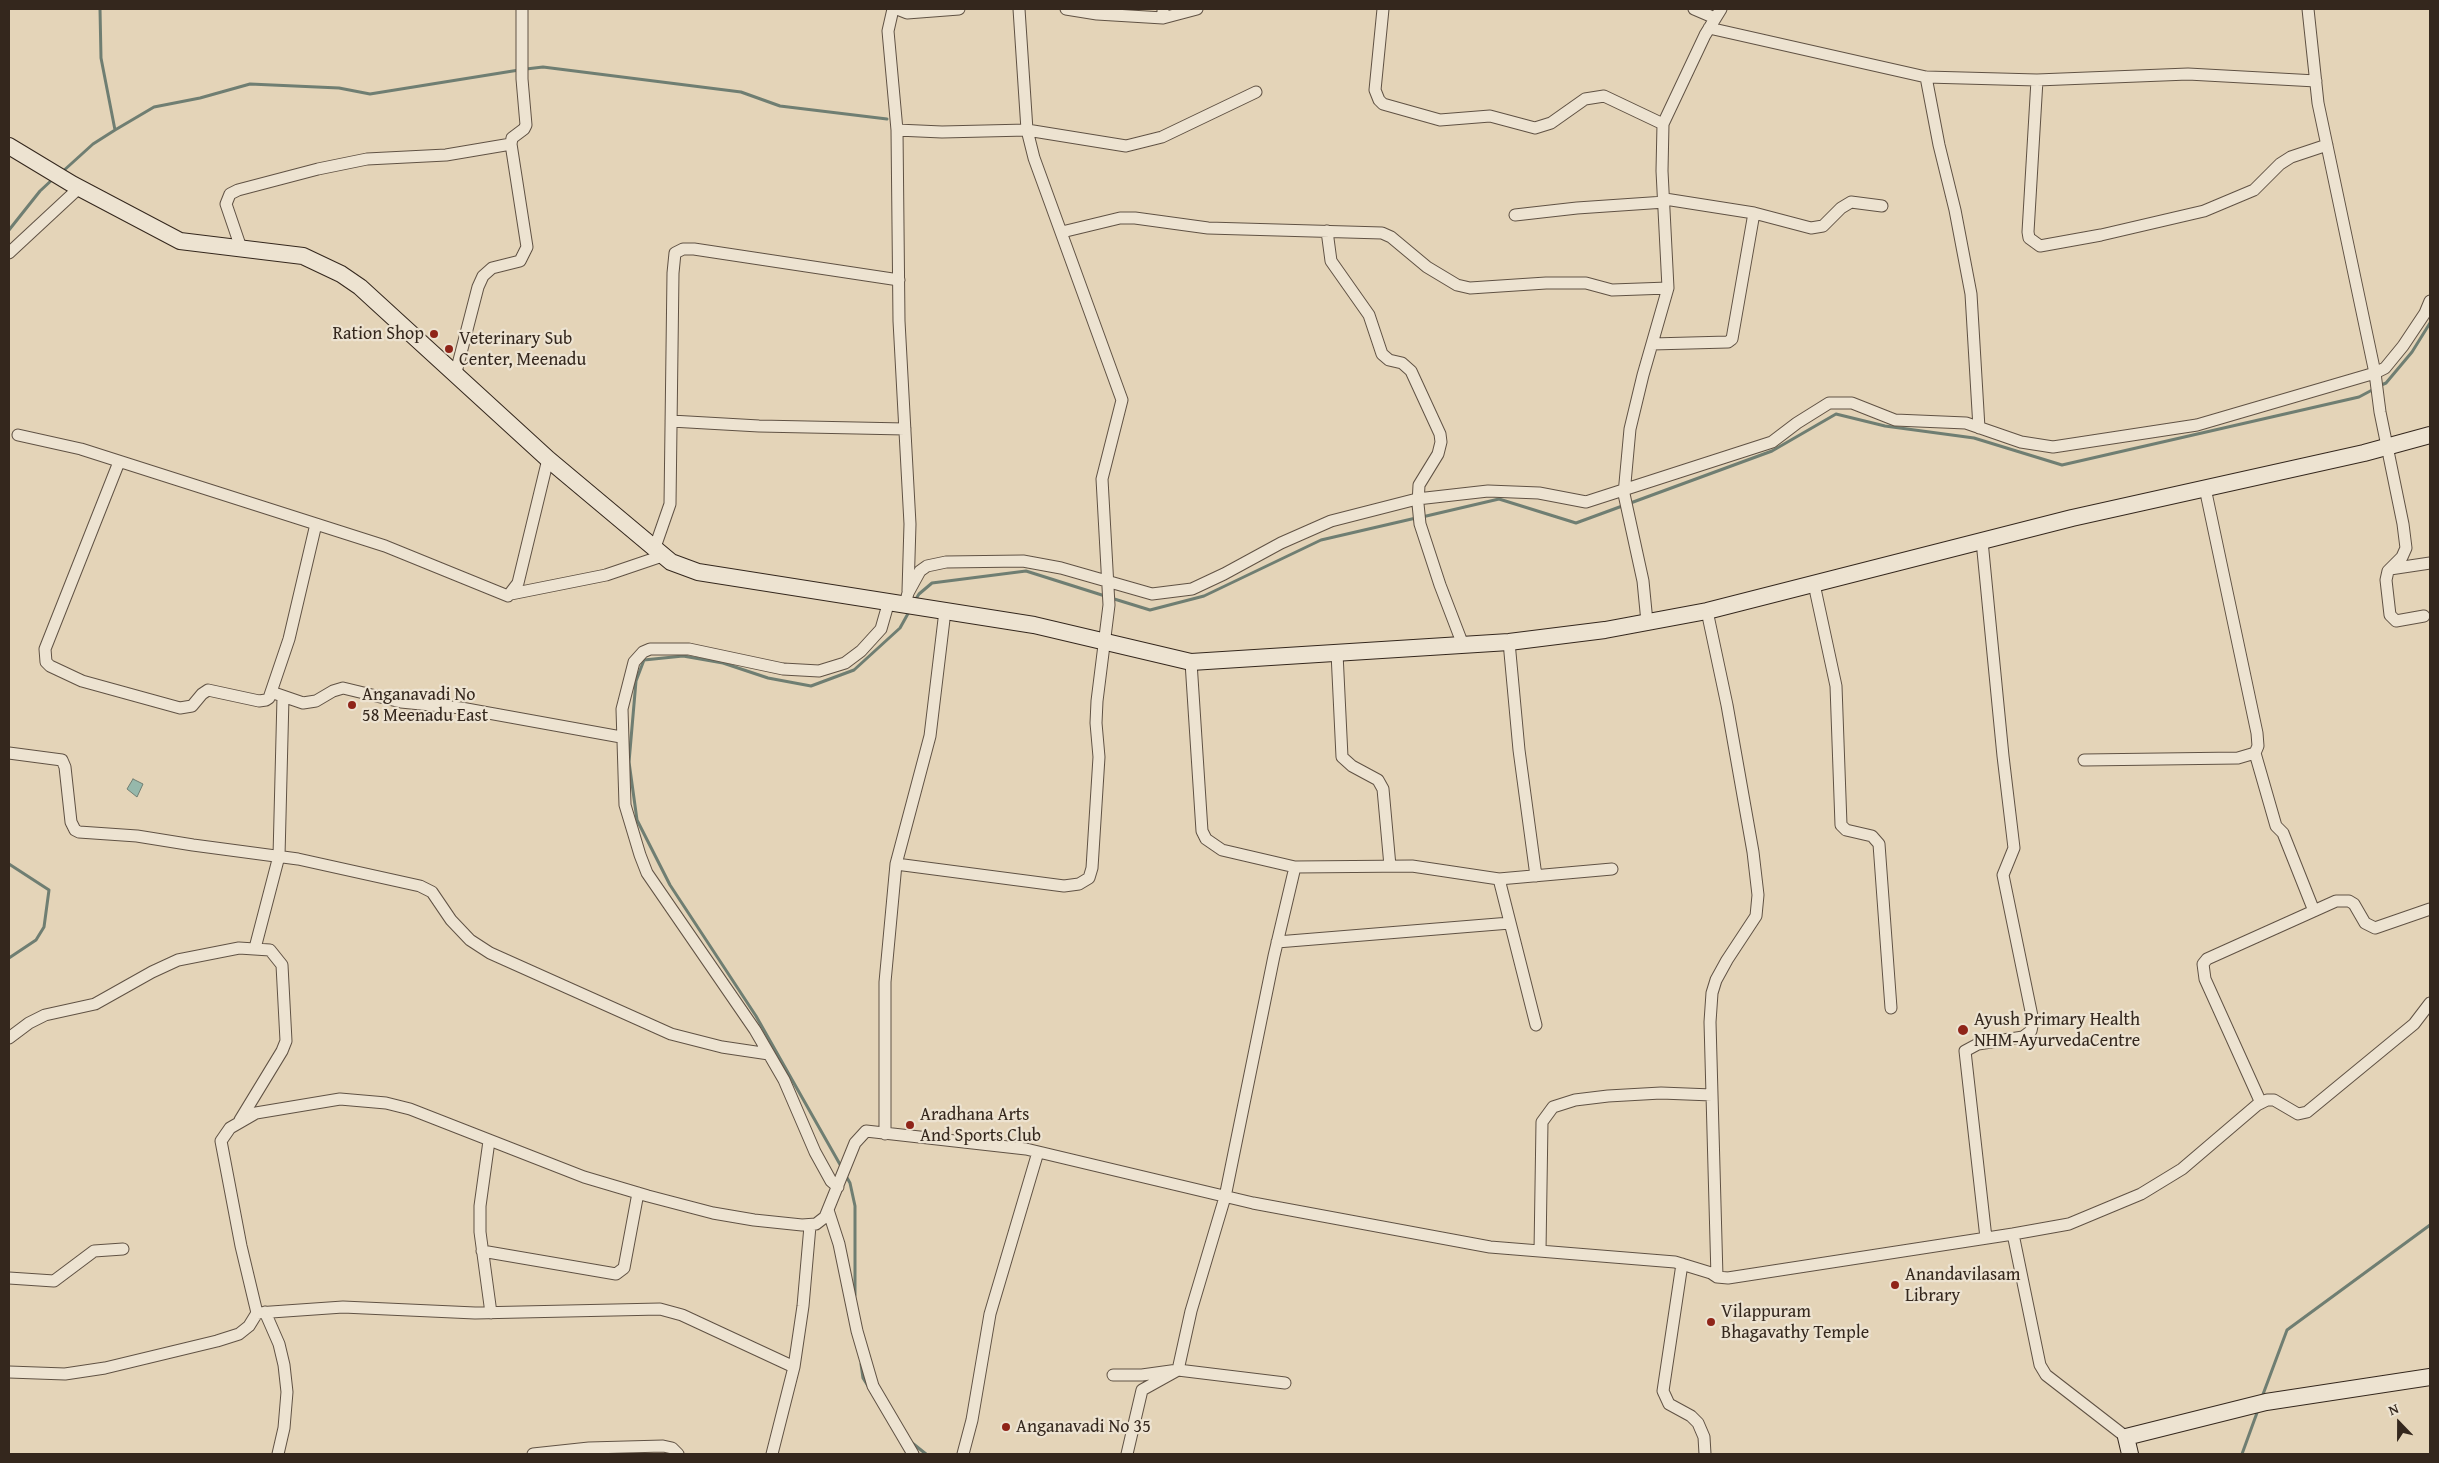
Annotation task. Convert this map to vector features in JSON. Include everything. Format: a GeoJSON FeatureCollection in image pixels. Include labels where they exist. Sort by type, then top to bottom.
{"type":"FeatureCollection","features":[{"type":"Feature","properties":{"kind":"street"},"geometry":{"type":"LineString","coordinates":[[455,376],[478,287],[483,276],[492,268],[520,261],[527,246],[511,144],[512,138],[524,129],[526,125],[522,79],[522,9]]}},
{"type":"Feature","properties":{"kind":"street"},"geometry":{"type":"LineString","coordinates":[[893,9],[888,31],[888,45],[897,130],[899,280],[910,524],[906,602]]}},
{"type":"Feature","properties":{"kind":"street"},"geometry":{"type":"LineString","coordinates":[[897,9],[907,12],[959,9]]}},
{"type":"Feature","properties":{"kind":"street"},"geometry":{"type":"LineString","coordinates":[[896,864],[1064,886],[1079,884],[1089,878],[1092,868],[1098,791],[1097,701],[1106,642],[1109,605],[1102,479],[1122,400],[1034,158],[1027,130],[1018,9]]}},
{"type":"Feature","properties":{"kind":"street"},"geometry":{"type":"LineString","coordinates":[[1066,9],[1097,14],[1163,13],[1197,9]]}},
{"type":"Feature","properties":{"kind":"street"},"geometry":{"type":"LineString","coordinates":[[1383,9],[1376,84],[1377,97],[1383,104],[1440,120],[1490,116],[1535,128],[1550,122],[1585,99],[1604,96],[1663,124]]}},
{"type":"Feature","properties":{"kind":"street"},"geometry":{"type":"LineString","coordinates":[[1694,9],[1715,18],[1926,77],[2037,80],[2188,74],[2316,81]]}},
{"type":"Feature","properties":{"kind":"street"},"geometry":{"type":"LineString","coordinates":[[2308,9],[2318,104],[2375,375],[2406,548],[2402,557],[2390,569],[2386,580],[2392,619],[2401,621],[2424,616]]}},
{"type":"Feature","properties":{"kind":"street"},"geometry":{"type":"LineString","coordinates":[[1647,622],[1643,581],[1624,491],[1630,429],[1668,288],[1665,200],[1662,171],[1663,124],[1715,18]]}},
{"type":"Feature","properties":{"kind":"street"},"geometry":{"type":"LineString","coordinates":[[1926,77],[1971,294],[1979,428]]}},
{"type":"Feature","properties":{"kind":"street"},"geometry":{"type":"LineString","coordinates":[[2037,80],[2028,232],[2029,238],[2040,246],[2092,237],[2204,211],[2254,190],[2280,164],[2291,157],[2327,144]]}},
{"type":"Feature","properties":{"kind":"street"},"geometry":{"type":"LineString","coordinates":[[897,130],[942,132],[1027,130],[1126,146],[1162,137],[1256,92]]}},
{"type":"Feature","properties":{"kind":"street"},"geometry":{"type":"LineString","coordinates":[[241,248],[226,204],[230,194],[238,190],[318,168],[367,159],[446,155],[511,144]]}},
{"type":"Feature","properties":{"kind":"street"},"geometry":{"type":"LineString","coordinates":[[9,146],[75,186],[180,242],[303,256],[342,274],[360,287],[455,376],[548,459],[658,553],[698,572],[906,602],[945,611],[1034,625],[1191,662],[1509,642],[1605,630],[1707,611],[2072,518],[2430,435]]}},
{"type":"Feature","properties":{"kind":"street"},"geometry":{"type":"LineString","coordinates":[[9,253],[75,186]]}},
{"type":"Feature","properties":{"kind":"street"},"geometry":{"type":"LineString","coordinates":[[1515,215],[1665,200],[1754,212],[1818,228],[1829,222],[1841,208],[1851,202],[1882,206]]}},
{"type":"Feature","properties":{"kind":"street"},"geometry":{"type":"LineString","coordinates":[[1652,344],[1728,342],[1732,339],[1754,212]]}},
{"type":"Feature","properties":{"kind":"street"},"geometry":{"type":"LineString","coordinates":[[1062,232],[1120,218],[1135,218],[1208,228],[1327,231],[1386,235],[1427,267],[1457,285],[1470,288],[1556,283],[1586,283],[1612,290],[1668,288]]}},
{"type":"Feature","properties":{"kind":"street"},"geometry":{"type":"LineString","coordinates":[[1327,231],[1331,261],[1370,315],[1382,354],[1389,360],[1402,362],[1411,371],[1440,434],[1440,448],[1421,482],[1417,501],[1420,524],[1440,585],[1463,644]]}},
{"type":"Feature","properties":{"kind":"street"},"geometry":{"type":"LineString","coordinates":[[658,553],[670,504],[673,262],[675,253],[678,250],[694,249],[899,280]]}},
{"type":"Feature","properties":{"kind":"street"},"geometry":{"type":"LineString","coordinates":[[836,1183],[814,1152],[784,1080],[769,1054],[647,872],[640,855],[625,805],[621,737],[622,709],[634,662],[643,652],[657,648],[689,649],[782,670],[819,671],[845,663],[861,651],[906,602],[920,571],[927,566],[946,562],[1023,561],[1061,568],[1109,585],[1152,594],[1192,589],[1281,543],[1331,521],[1417,501],[1488,491],[1539,493],[1570,501],[1586,502],[1624,491],[1772,442],[1796,423],[1829,403],[1852,403],[1894,420],[1966,423],[2037,446],[2053,447],[2197,425],[2375,375],[2393,361],[2425,313],[2430,301]]}},
{"type":"Feature","properties":{"kind":"street"},"geometry":{"type":"LineString","coordinates":[[670,421],[759,426],[905,429]]}},
{"type":"Feature","properties":{"kind":"street"},"geometry":{"type":"LineString","coordinates":[[18,435],[81,449],[385,546],[504,595],[606,575],[658,553]]}},
{"type":"Feature","properties":{"kind":"street"},"geometry":{"type":"LineString","coordinates":[[511,594],[518,583],[548,459]]}},
{"type":"Feature","properties":{"kind":"street"},"geometry":{"type":"LineString","coordinates":[[119,462],[45,649],[46,662],[82,681],[180,708],[192,706],[208,690],[263,702],[269,698],[289,640],[316,524]]}},
{"type":"Feature","properties":{"kind":"street"},"geometry":{"type":"LineString","coordinates":[[2205,488],[2257,733],[2258,746],[2255,753],[2276,826],[2283,833],[2314,911]]}},
{"type":"Feature","properties":{"kind":"street"},"geometry":{"type":"LineString","coordinates":[[1982,541],[2014,848],[2003,875],[2033,1021],[2031,1031],[2023,1037],[1978,1044],[1965,1051],[1964,1059],[1986,1238]]}},
{"type":"Feature","properties":{"kind":"street"},"geometry":{"type":"LineString","coordinates":[[2390,569],[2430,563]]}},
{"type":"Feature","properties":{"kind":"street"},"geometry":{"type":"LineString","coordinates":[[1814,584],[1836,686],[1841,825],[1846,830],[1872,836],[1878,844],[1891,1008]]}},
{"type":"Feature","properties":{"kind":"street"},"geometry":{"type":"LineString","coordinates":[[886,1134],[885,982],[896,864],[930,736],[945,611]]}},
{"type":"Feature","properties":{"kind":"street"},"geometry":{"type":"LineString","coordinates":[[1707,611],[1727,704],[1753,852],[1758,896],[1756,916],[1727,960],[1716,980],[1712,994],[1710,1022],[1717,1277]]}},
{"type":"Feature","properties":{"kind":"street"},"geometry":{"type":"LineString","coordinates":[[1509,642],[1520,759],[1536,876]]}},
{"type":"Feature","properties":{"kind":"street"},"geometry":{"type":"LineString","coordinates":[[1337,653],[1342,757],[1352,766],[1378,780],[1383,789],[1390,866]]}},
{"type":"Feature","properties":{"kind":"street"},"geometry":{"type":"LineString","coordinates":[[1191,662],[1202,831],[1206,839],[1222,850],[1295,867],[1390,866],[1441,869],[1461,875],[1499,879],[1612,869]]}},
{"type":"Feature","properties":{"kind":"street"},"geometry":{"type":"LineString","coordinates":[[271,692],[297,702],[310,703],[343,688],[401,702],[460,708],[621,737]]}},
{"type":"Feature","properties":{"kind":"street"},"geometry":{"type":"LineString","coordinates":[[255,948],[279,856],[283,697]]}},
{"type":"Feature","properties":{"kind":"street"},"geometry":{"type":"LineString","coordinates":[[9,753],[62,760],[65,767],[71,822],[75,830],[79,832],[137,836],[279,856],[426,888],[434,894],[451,920],[470,940],[484,950],[671,1034],[722,1047],[769,1054]]}},
{"type":"Feature","properties":{"kind":"street"},"geometry":{"type":"LineString","coordinates":[[2084,760],[2238,758],[2255,753]]}},
{"type":"Feature","properties":{"kind":"street"},"geometry":{"type":"LineString","coordinates":[[1127,1454],[1142,1390],[1178,1370],[1191,1311],[1225,1197],[1277,942],[1295,867]]}},
{"type":"Feature","properties":{"kind":"street"},"geometry":{"type":"LineString","coordinates":[[1499,879],[1536,1025]]}},
{"type":"Feature","properties":{"kind":"street"},"geometry":{"type":"LineString","coordinates":[[2261,1103],[2205,979],[2203,964],[2336,901],[2349,901],[2354,904],[2365,924],[2375,928],[2430,909]]}},
{"type":"Feature","properties":{"kind":"street"},"geometry":{"type":"LineString","coordinates":[[1277,942],[1510,923]]}},
{"type":"Feature","properties":{"kind":"street"},"geometry":{"type":"LineString","coordinates":[[9,1038],[29,1023],[45,1015],[95,1004],[152,972],[178,960],[239,948],[270,950],[282,965],[286,1041],[282,1051],[239,1122]]}},
{"type":"Feature","properties":{"kind":"street"},"geometry":{"type":"LineString","coordinates":[[278,1454],[284,1428],[286,1392],[284,1365],[278,1344],[261,1313],[221,1146],[226,1132],[239,1122],[261,1112],[334,1099],[386,1103],[410,1110],[584,1177],[713,1213],[754,1220],[810,1226],[822,1221],[828,1210],[836,1183],[855,1143],[865,1131],[1038,1152],[1225,1197],[1490,1247],[1682,1264],[1711,1273],[1717,1277],[1728,1278],[2069,1224],[2141,1194],[2182,1169],[2267,1100],[2274,1100],[2298,1114],[2306,1112],[2414,1024],[2430,1003]]}},
{"type":"Feature","properties":{"kind":"street"},"geometry":{"type":"LineString","coordinates":[[1540,1251],[1542,1122],[1553,1107],[1575,1100],[1624,1095],[1661,1093],[1712,1095]]}},
{"type":"Feature","properties":{"kind":"street"},"geometry":{"type":"LineString","coordinates":[[490,1141],[480,1206],[482,1251],[491,1313]]}},
{"type":"Feature","properties":{"kind":"street"},"geometry":{"type":"LineString","coordinates":[[963,1454],[972,1420],[990,1314],[1038,1152]]}},
{"type":"Feature","properties":{"kind":"street"},"geometry":{"type":"LineString","coordinates":[[482,1251],[616,1274],[624,1268],[638,1193]]}},
{"type":"Feature","properties":{"kind":"street"},"geometry":{"type":"LineString","coordinates":[[828,1210],[840,1244],[857,1331],[873,1386],[913,1454]]}},
{"type":"Feature","properties":{"kind":"street"},"geometry":{"type":"LineString","coordinates":[[772,1454],[794,1367],[807,1274],[810,1226]]}},
{"type":"Feature","properties":{"kind":"street"},"geometry":{"type":"LineString","coordinates":[[2013,1234],[2040,1365],[2046,1375],[2126,1437],[2130,1454]]}},
{"type":"Feature","properties":{"kind":"street"},"geometry":{"type":"LineString","coordinates":[[9,1278],[54,1281],[94,1251],[123,1249]]}},
{"type":"Feature","properties":{"kind":"street"},"geometry":{"type":"LineString","coordinates":[[1682,1264],[1663,1392],[1669,1404],[1691,1416],[1698,1423],[1704,1437],[1705,1454]]}},
{"type":"Feature","properties":{"kind":"street"},"geometry":{"type":"LineString","coordinates":[[9,1372],[66,1374],[105,1368],[239,1334],[261,1313],[343,1307],[491,1313],[660,1310],[682,1315],[794,1367]]}},
{"type":"Feature","properties":{"kind":"street"},"geometry":{"type":"LineString","coordinates":[[1113,1376],[1142,1375],[1178,1370],[1285,1384]]}},
{"type":"Feature","properties":{"kind":"street"},"geometry":{"type":"LineString","coordinates":[[2126,1437],[2266,1402],[2430,1377]]}},
{"type":"Feature","properties":{"kind":"street"},"geometry":{"type":"LineString","coordinates":[[533,1454],[589,1448],[663,1446],[672,1448],[678,1454]]}},
{"type":"Feature","properties":{"kind":"shaded area"},"geometry":{"type":"Polygon","coordinates":[[[133,779],[143,784],[137,797],[127,789],[133,779]]]}},
{"type":"Feature","properties":{"kind":"waterway"},"geometry":{"type":"LineString","coordinates":[[61,173],[93,144],[115,130],[101,58],[100,9]]}},
{"type":"Feature","properties":{"kind":"waterway"},"geometry":{"type":"LineString","coordinates":[[526,69],[543,67],[741,92],[780,106],[887,119]]}},
{"type":"Feature","properties":{"kind":"waterway"},"geometry":{"type":"LineString","coordinates":[[115,130],[154,107],[200,98],[250,84],[339,88],[370,94],[519,70]]}},
{"type":"Feature","properties":{"kind":"waterway"},"geometry":{"type":"LineString","coordinates":[[9,230],[40,191],[54,178]]}},
{"type":"Feature","properties":{"kind":"waterway"},"geometry":{"type":"LineString","coordinates":[[2379,386],[2386,383],[2412,352],[2430,323]]}},
{"type":"Feature","properties":{"kind":"waterway"},"geometry":{"type":"LineString","coordinates":[[1422,517],[1499,499],[1576,523],[1772,451],[1836,414],[1885,426],[1974,438],[2062,465],[2359,397],[2374,389]]}},
{"type":"Feature","properties":{"kind":"waterway"},"geometry":{"type":"LineString","coordinates":[[1111,598],[1150,610],[1204,596],[1321,540],[1416,518]]}},
{"type":"Feature","properties":{"kind":"waterway"},"geometry":{"type":"LineString","coordinates":[[914,602],[919,594],[932,583],[1026,571],[1105,596]]}},
{"type":"Feature","properties":{"kind":"waterway"},"geometry":{"type":"LineString","coordinates":[[842,1168],[756,1016],[670,885],[637,820],[629,762],[636,681],[644,660],[683,656],[723,663],[768,678],[811,686],[854,670],[900,628],[910,610]]}},
{"type":"Feature","properties":{"kind":"waterway"},"geometry":{"type":"LineString","coordinates":[[9,864],[49,890],[44,927],[36,940],[9,958]]}},
{"type":"Feature","properties":{"kind":"waterway"},"geometry":{"type":"LineString","coordinates":[[846,1176],[850,1183],[855,1206],[855,1295]]}},
{"type":"Feature","properties":{"kind":"waterway"},"geometry":{"type":"LineString","coordinates":[[2262,1397],[2287,1330],[2430,1225]]}},
{"type":"Feature","properties":{"kind":"waterway"},"geometry":{"type":"LineString","coordinates":[[861,1364],[863,1378],[868,1386]]}},
{"type":"Feature","properties":{"kind":"waterway"},"geometry":{"type":"LineString","coordinates":[[2242,1454],[2258,1410]]}},
{"type":"Feature","properties":{"kind":"waterway"},"geometry":{"type":"LineString","coordinates":[[911,1442],[926,1454]]}},
{"type":"Feature","properties":{"kind":"place","name":"Ration Shop"},"geometry":{"type":"Point","coordinates":[434,334]}},
{"type":"Feature","properties":{"kind":"place","name":"Veterinary Sub Center, Meenadu"},"geometry":{"type":"Point","coordinates":[449,349]}},
{"type":"Feature","properties":{"kind":"place","name":"Anganavadi No 58 Meenadu East"},"geometry":{"type":"Point","coordinates":[352,705]}},
{"type":"Feature","properties":{"kind":"place","name":"Ayush Primary Health NHM-AyurvedaCentre"},"geometry":{"type":"Point","coordinates":[1963,1030]}},
{"type":"Feature","properties":{"kind":"place","name":"Aradhana Arts And Sports Club"},"geometry":{"type":"Point","coordinates":[910,1125]}},
{"type":"Feature","properties":{"kind":"place","name":"Anandavilasam Library"},"geometry":{"type":"Point","coordinates":[1895,1285]}},
{"type":"Feature","properties":{"kind":"place","name":"Vilappuram Bhagavathy Temple"},"geometry":{"type":"Point","coordinates":[1711,1322]}},
{"type":"Feature","properties":{"kind":"place","name":"Anganavadi No 35"},"geometry":{"type":"Point","coordinates":[1006,1427]}}]}
